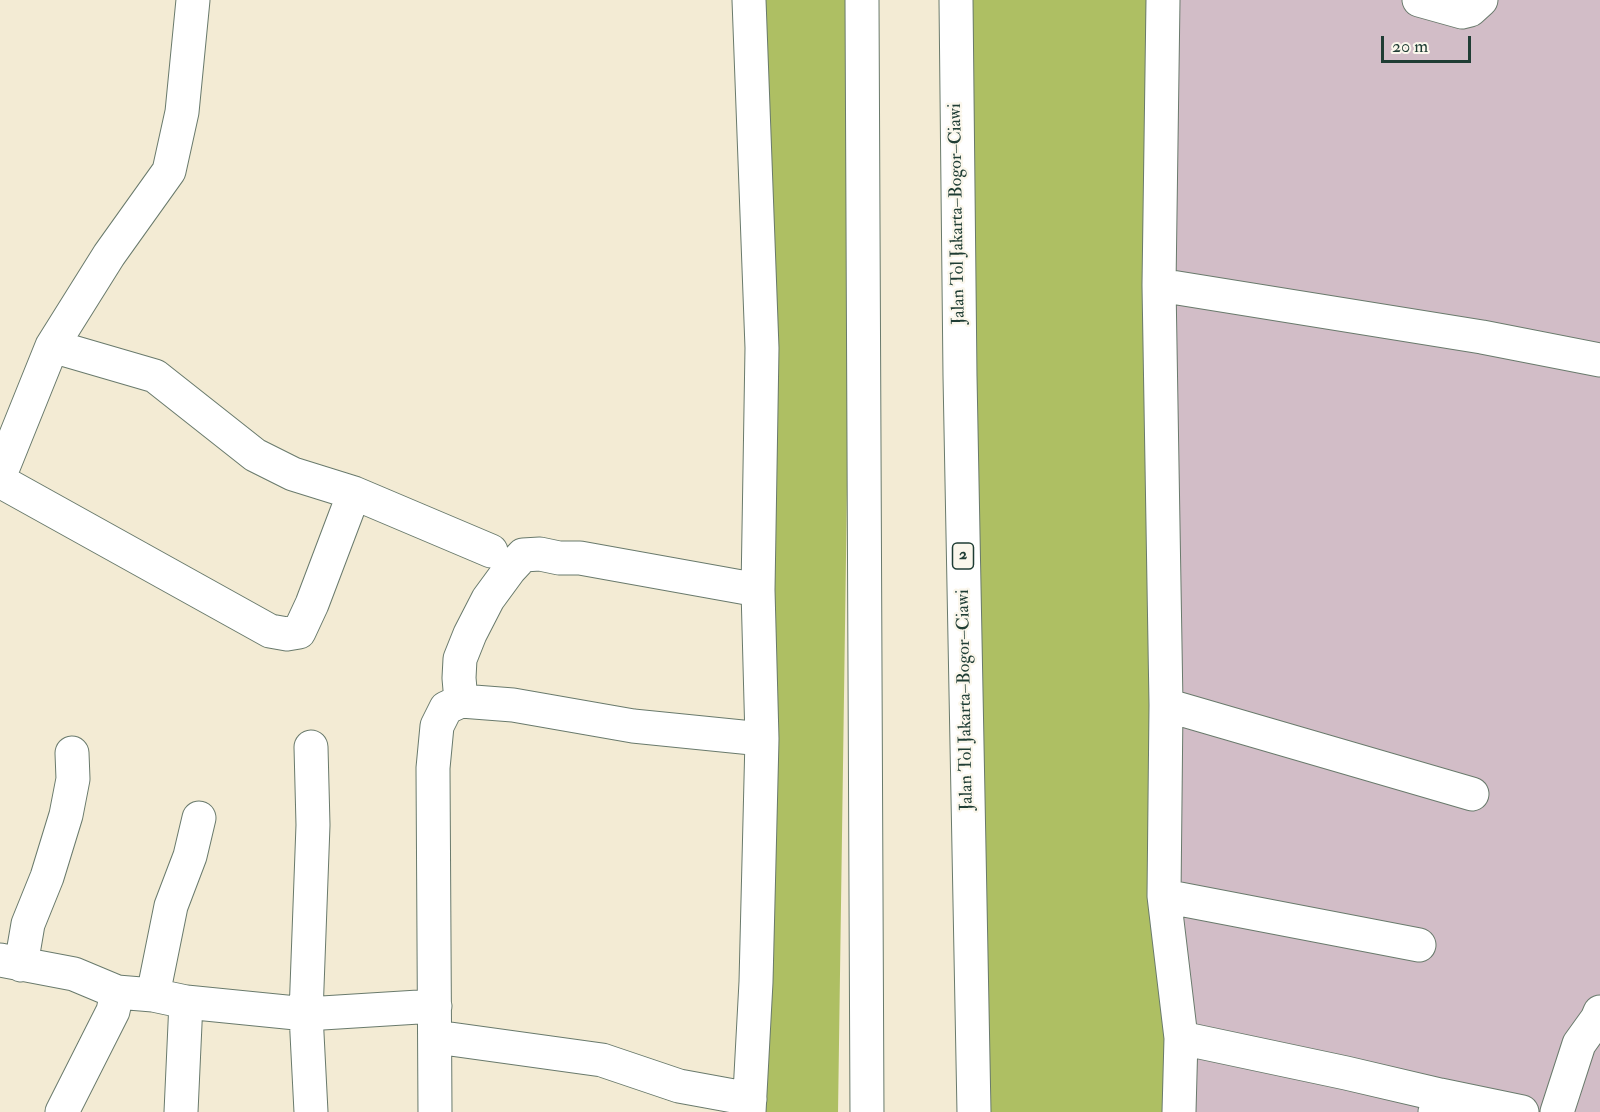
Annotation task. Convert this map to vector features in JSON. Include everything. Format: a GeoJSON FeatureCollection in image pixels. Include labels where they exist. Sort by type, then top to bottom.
{"type":"FeatureCollection","features":[{"type":"Feature","properties":{"kind":"main road"},"geometry":{"type":"LineString","coordinates":[[0,475],[52,346],[109,255],[169,171],[182,112],[193,0]]}},
{"type":"Feature","properties":{"kind":"main road"},"geometry":{"type":"LineString","coordinates":[[72,753],[73,779],[66,815],[47,877],[11,962],[74,974],[117,992],[153,995],[186,1002],[306,1014],[436,1022],[602,1060],[679,1086],[750,1105],[756,982],[762,739],[758,590],[762,348],[749,0]]}},
{"type":"Feature","properties":{"kind":"main road"},"geometry":{"type":"LineString","coordinates":[[862,0],[867,1112]]}},
{"type":"Feature","properties":{"kind":"main road","name":"Jalan Tol Jakarta–Bogor–Ciawi"},"geometry":{"type":"LineString","coordinates":[[956,0],[960,376],[974,1112]]}},
{"type":"Feature","properties":{"kind":"main road"},"geometry":{"type":"LineString","coordinates":[[1163,0],[1159,285],[1167,705],[1164,896],[1181,1038],[1179,1112]]}},
{"type":"Feature","properties":{"kind":"main road"},"geometry":{"type":"LineString","coordinates":[[1419,0],[1462,12],[1481,0]]}},
{"type":"Feature","properties":{"kind":"main road"},"geometry":{"type":"LineString","coordinates":[[1159,285],[1482,337],[1600,360]]}},
{"type":"Feature","properties":{"kind":"main road"},"geometry":{"type":"LineString","coordinates":[[52,346],[155,376],[255,455],[293,474],[354,493],[491,551]]}},
{"type":"Feature","properties":{"kind":"main road"},"geometry":{"type":"LineString","coordinates":[[0,481],[270,631],[287,634],[299,632],[354,493]]}},
{"type":"Feature","properties":{"kind":"main road"},"geometry":{"type":"LineString","coordinates":[[461,700],[460,659],[470,634],[488,599],[510,569],[524,555],[540,554],[559,558],[580,558],[758,590]]}},
{"type":"Feature","properties":{"kind":"main road"},"geometry":{"type":"LineString","coordinates":[[435,1112],[433,768],[437,726],[446,708],[461,700],[513,705],[633,726],[762,739]]}},
{"type":"Feature","properties":{"kind":"main road"},"geometry":{"type":"LineString","coordinates":[[1167,705],[1472,794]]}},
{"type":"Feature","properties":{"kind":"main road"},"geometry":{"type":"LineString","coordinates":[[311,747],[313,825],[306,1014],[311,1112]]}},
{"type":"Feature","properties":{"kind":"main road"},"geometry":{"type":"LineString","coordinates":[[153,995],[171,906],[190,856],[199,818]]}},
{"type":"Feature","properties":{"kind":"main road"},"geometry":{"type":"LineString","coordinates":[[1164,896],[1419,945]]}},
{"type":"Feature","properties":{"kind":"main road"},"geometry":{"type":"LineString","coordinates":[[62,1112],[113,1011],[117,992]]}},
{"type":"Feature","properties":{"kind":"main road"},"geometry":{"type":"LineString","coordinates":[[181,1112],[186,1002]]}},
{"type":"Feature","properties":{"kind":"main road"},"geometry":{"type":"LineString","coordinates":[[1557,1112],[1579,1044],[1600,1012]]}},
{"type":"Feature","properties":{"kind":"main road"},"geometry":{"type":"LineString","coordinates":[[1181,1038],[1346,1073],[1437,1104],[1522,1112]]}},
{"type":"Feature","properties":{"kind":"shaded area"},"geometry":{"type":"Polygon","coordinates":[[[1088,0],[1600,0],[1600,1112],[1129,1112],[1088,0]]]}},
{"type":"Feature","properties":{"kind":"green space"},"geometry":{"type":"Polygon","coordinates":[[[749,0],[854,0],[838,1112],[749,1112],[749,0]]]}},
{"type":"Feature","properties":{"kind":"green space"},"geometry":{"type":"Polygon","coordinates":[[[956,0],[1168,0],[1167,1112],[974,1112],[956,0]]]}}]}
